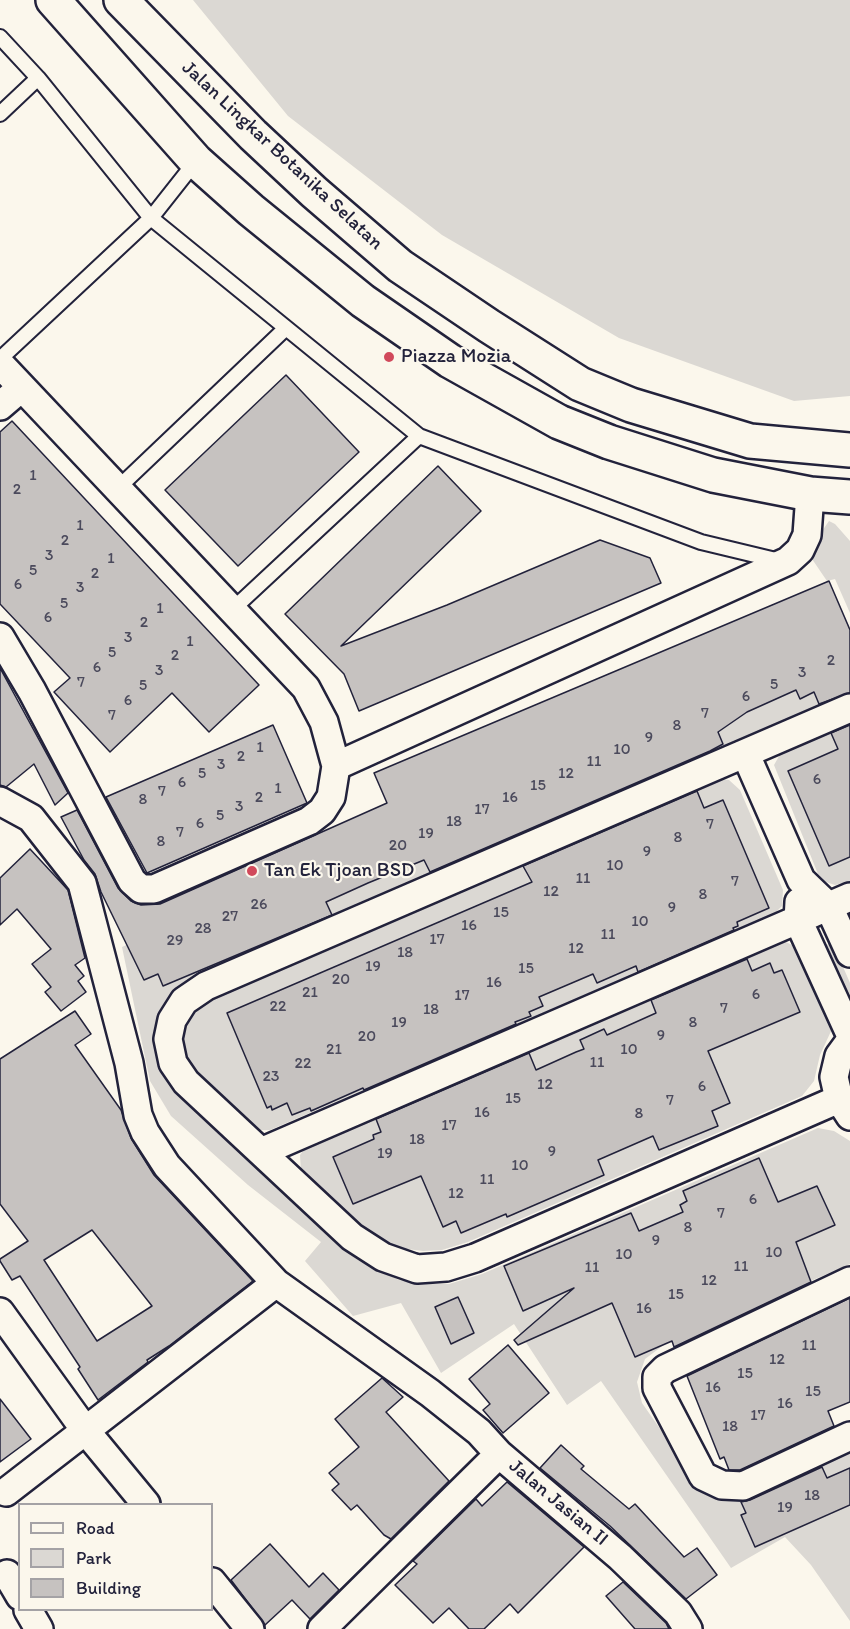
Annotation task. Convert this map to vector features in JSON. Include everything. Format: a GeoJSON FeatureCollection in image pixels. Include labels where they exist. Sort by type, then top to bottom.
{"type":"FeatureCollection","features":[{"type":"Feature","properties":{"kind":"street"},"geometry":{"type":"LineString","coordinates":[[53,0],[196,161],[251,210],[363,301],[450,361],[559,422],[609,441],[713,475],[810,494],[849,499]]}},
{"type":"Feature","properties":{"kind":"street","name":"Jalan Lingkar Botanika Selatan"},"geometry":{"type":"LineString","coordinates":[[121,0],[253,135],[314,192],[400,266],[580,384],[631,405],[750,441],[850,450]]}},
{"type":"Feature","properties":{"kind":"street"},"geometry":{"type":"LineString","coordinates":[[0,364],[306,688],[316,702],[336,766],[331,797],[322,811],[309,821],[154,889],[141,889],[132,881],[32,691],[0,637]]}},
{"type":"Feature","properties":{"kind":"street"},"geometry":{"type":"LineString","coordinates":[[559,422],[580,384]]}},
{"type":"Feature","properties":{"kind":"street"},"geometry":{"type":"LineString","coordinates":[[0,406],[21,388]]}},
{"type":"Feature","properties":{"kind":"street"},"geometry":{"type":"LineString","coordinates":[[336,766],[788,561],[800,550],[807,535],[810,494]]}},
{"type":"Feature","properties":{"kind":"street"},"geometry":{"type":"LineString","coordinates":[[850,708],[746,755],[206,986],[184,1001],[172,1020],[168,1039],[173,1063],[186,1082],[352,1237],[382,1257],[417,1269],[446,1267],[475,1258],[844,1108],[834,1077],[839,1056],[850,1041]]}},
{"type":"Feature","properties":{"kind":"street"},"geometry":{"type":"LineString","coordinates":[[746,755],[801,880],[798,920],[850,1034]]}},
{"type":"Feature","properties":{"kind":"street"},"geometry":{"type":"LineString","coordinates":[[0,801],[31,818],[82,883],[129,1063],[138,1115],[145,1132],[167,1166],[276,1283],[429,1393],[478,1432],[499,1454]]}},
{"type":"Feature","properties":{"kind":"street"},"geometry":{"type":"LineString","coordinates":[[801,880],[840,902],[850,953]]}},
{"type":"Feature","properties":{"kind":"street"},"geometry":{"type":"LineString","coordinates":[[261,1152],[840,902]]}},
{"type":"Feature","properties":{"kind":"street"},"geometry":{"type":"LineString","coordinates":[[850,1281],[665,1369],[657,1377],[657,1388],[703,1476],[722,1485],[743,1486],[850,1436]]}},
{"type":"Feature","properties":{"kind":"street"},"geometry":{"type":"LineString","coordinates":[[6,1492],[276,1283]]}},
{"type":"Feature","properties":{"kind":"street"},"geometry":{"type":"LineString","coordinates":[[0,1312],[85,1430],[145,1503]]}},
{"type":"Feature","properties":{"kind":"street","name":"Jalan Jasian II"},"geometry":{"type":"LineString","coordinates":[[322,1629],[499,1454],[620,1557],[678,1614],[688,1629]]}},
{"type":"Feature","properties":{"kind":"street"},"geometry":{"type":"LineString","coordinates":[[213,1583],[250,1629]]}},
{"type":"Feature","properties":{"kind":"street"},"geometry":{"type":"LineString","coordinates":[[29,1611],[39,1629]]}},
{"type":"Feature","properties":{"kind":"lane"},"geometry":{"type":"LineString","coordinates":[[0,37],[38,78],[150,218],[418,435],[700,542],[768,560],[788,561]]}},
{"type":"Feature","properties":{"kind":"lane"},"geometry":{"type":"LineString","coordinates":[[0,114],[38,78]]}},
{"type":"Feature","properties":{"kind":"lane"},"geometry":{"type":"LineString","coordinates":[[0,359],[150,218],[196,161]]}},
{"type":"Feature","properties":{"kind":"lane"},"geometry":{"type":"LineString","coordinates":[[117,489],[286,328]]}},
{"type":"Feature","properties":{"kind":"lane"},"geometry":{"type":"LineString","coordinates":[[232,609],[418,435]]}},
{"type":"Feature","properties":{"kind":"green space"},"geometry":{"type":"Polygon","coordinates":[[[193,0],[850,0],[850,396],[794,401],[619,338],[442,235],[288,116],[193,0]]]}},
{"type":"Feature","properties":{"kind":"green space"},"geometry":{"type":"Polygon","coordinates":[[[829,521],[835,524],[850,541],[850,613],[835,579],[827,581],[812,559],[820,534],[829,521]]]}},
{"type":"Feature","properties":{"kind":"green space"},"geometry":{"type":"Polygon","coordinates":[[[850,628],[850,695],[201,975],[158,1030],[355,1255],[399,1280],[421,1284],[449,1284],[482,1274],[818,1128],[834,1131],[850,1141],[850,1264],[665,1344],[645,1359],[637,1382],[642,1403],[698,1483],[850,1447],[850,1621],[811,1565],[785,1537],[731,1568],[601,1381],[567,1405],[514,1324],[441,1373],[401,1303],[353,1316],[305,1261],[321,1242],[248,1185],[171,1116],[150,1081],[122,947],[850,628]]]}},
{"type":"Feature","properties":{"kind":"green space"},"geometry":{"type":"Polygon","coordinates":[[[850,721],[850,881],[835,885],[826,882],[818,874],[774,765],[782,751],[850,721]]]}},
{"type":"Feature","properties":{"kind":"green space"},"geometry":{"type":"Polygon","coordinates":[[[718,779],[729,780],[740,790],[783,890],[782,906],[774,914],[270,1130],[257,1130],[192,1071],[182,1052],[181,1033],[188,1016],[203,1001],[718,779]]]}},
{"type":"Feature","properties":{"kind":"green space"},"geometry":{"type":"Polygon","coordinates":[[[786,942],[796,947],[832,1029],[820,1055],[814,1081],[802,1096],[468,1242],[442,1250],[423,1251],[399,1248],[369,1234],[301,1171],[300,1155],[308,1144],[778,943],[786,942]]]}},
{"type":"Feature","properties":{"kind":"green space"},"geometry":{"type":"Polygon","coordinates":[[[829,943],[834,946],[850,983],[850,1007],[824,948],[829,943]]]}},
{"type":"Feature","properties":{"kind":"building"},"geometry":{"type":"Polygon","coordinates":[[[286,375],[359,452],[238,566],[165,490],[286,375]]]}},
{"type":"Feature","properties":{"kind":"building"},"geometry":{"type":"Polygon","coordinates":[[[12,421],[259,685],[209,732],[172,693],[110,752],[54,692],[70,678],[0,604],[0,432],[12,421]]]}},
{"type":"Feature","properties":{"kind":"building"},"geometry":{"type":"Polygon","coordinates":[[[438,466],[481,511],[341,646],[447,605],[600,540],[650,558],[661,583],[359,711],[344,674],[285,614],[438,466]]]}},
{"type":"Feature","properties":{"kind":"building"},"geometry":{"type":"Polygon","coordinates":[[[829,581],[850,630],[850,693],[819,704],[814,692],[800,699],[796,690],[747,712],[718,732],[723,744],[710,751],[430,872],[424,860],[368,883],[326,902],[332,915],[163,986],[158,974],[144,980],[101,892],[95,874],[84,860],[61,817],[77,810],[118,888],[131,901],[141,905],[160,904],[387,803],[374,773],[829,581]]]}},
{"type":"Feature","properties":{"kind":"building"},"geometry":{"type":"Polygon","coordinates":[[[0,668],[68,793],[55,805],[34,764],[6,787],[0,785],[0,668]]]}},
{"type":"Feature","properties":{"kind":"building"},"geometry":{"type":"Polygon","coordinates":[[[273,725],[307,803],[147,873],[106,797],[273,725]]]}},
{"type":"Feature","properties":{"kind":"building"},"geometry":{"type":"Polygon","coordinates":[[[850,725],[850,857],[829,866],[788,771],[838,749],[831,733],[850,725]]]}},
{"type":"Feature","properties":{"kind":"building"},"geometry":{"type":"Polygon","coordinates":[[[697,791],[704,808],[723,800],[769,908],[737,922],[738,926],[733,928],[734,930],[638,972],[636,966],[597,983],[593,974],[539,997],[543,1006],[529,1012],[531,1016],[515,1022],[516,1024],[364,1090],[363,1088],[311,1111],[310,1108],[292,1115],[287,1103],[272,1110],[271,1106],[267,1108],[227,1013],[532,882],[523,866],[697,791]]]}},
{"type":"Feature","properties":{"kind":"building"},"geometry":{"type":"Polygon","coordinates":[[[30,849],[68,890],[85,958],[75,965],[84,976],[78,981],[86,992],[61,1011],[45,992],[51,987],[32,964],[51,949],[17,909],[0,925],[0,878],[30,849]]]}},
{"type":"Feature","properties":{"kind":"building"},"geometry":{"type":"Polygon","coordinates":[[[747,959],[752,971],[770,963],[774,973],[782,970],[800,1012],[708,1051],[730,1103],[712,1111],[718,1126],[659,1150],[653,1136],[598,1160],[604,1175],[507,1217],[506,1214],[461,1233],[456,1221],[443,1227],[421,1176],[353,1204],[333,1157],[374,1139],[373,1135],[381,1132],[376,1119],[529,1053],[536,1070],[584,1049],[580,1040],[604,1029],[607,1035],[656,1013],[651,1000],[747,959]]]}},
{"type":"Feature","properties":{"kind":"building"},"geometry":{"type":"Polygon","coordinates":[[[75,1011],[91,1034],[75,1045],[121,1110],[131,1138],[154,1175],[253,1281],[169,1346],[147,1360],[148,1362],[98,1400],[78,1369],[80,1367],[20,1276],[12,1280],[0,1261],[28,1241],[0,1204],[0,1059],[75,1011]],[[92,1230],[44,1260],[97,1341],[152,1306],[92,1230]]]}},
{"type":"Feature","properties":{"kind":"building"},"geometry":{"type":"Polygon","coordinates":[[[759,1158],[778,1202],[817,1186],[835,1225],[796,1242],[811,1282],[674,1347],[672,1341],[635,1357],[612,1303],[518,1345],[514,1340],[574,1288],[523,1311],[504,1266],[631,1213],[639,1231],[683,1212],[680,1205],[687,1201],[683,1191],[759,1158]]]}},
{"type":"Feature","properties":{"kind":"building"},"geometry":{"type":"Polygon","coordinates":[[[458,1297],[474,1333],[451,1344],[435,1307],[458,1297]]]}},
{"type":"Feature","properties":{"kind":"building"},"geometry":{"type":"Polygon","coordinates":[[[850,1298],[850,1402],[828,1411],[834,1426],[740,1470],[729,1470],[724,1457],[720,1459],[687,1376],[850,1298]]]}},
{"type":"Feature","properties":{"kind":"building"},"geometry":{"type":"Polygon","coordinates":[[[508,1345],[549,1393],[503,1433],[483,1410],[490,1404],[469,1379],[508,1345]]]}},
{"type":"Feature","properties":{"kind":"building"},"geometry":{"type":"Polygon","coordinates":[[[382,1378],[403,1397],[386,1412],[449,1481],[391,1539],[384,1535],[357,1505],[351,1510],[332,1490],[339,1484],[329,1473],[359,1447],[335,1419],[382,1378]]]}},
{"type":"Feature","properties":{"kind":"building"},"geometry":{"type":"Polygon","coordinates":[[[0,1399],[31,1439],[0,1462],[0,1399]]]}},
{"type":"Feature","properties":{"kind":"building"},"geometry":{"type":"Polygon","coordinates":[[[561,1445],[584,1466],[581,1469],[629,1509],[635,1504],[684,1557],[697,1548],[717,1575],[686,1599],[610,1526],[540,1468],[561,1445]]]}},
{"type":"Feature","properties":{"kind":"building"},"geometry":{"type":"Polygon","coordinates":[[[822,1467],[827,1478],[850,1468],[850,1505],[755,1547],[741,1515],[746,1513],[741,1502],[822,1467]]]}},
{"type":"Feature","properties":{"kind":"building"},"geometry":{"type":"Polygon","coordinates":[[[507,1482],[584,1547],[518,1613],[510,1604],[484,1629],[469,1629],[449,1608],[433,1623],[395,1585],[417,1564],[413,1561],[476,1499],[482,1506],[507,1482]]]}},
{"type":"Feature","properties":{"kind":"building"},"geometry":{"type":"Polygon","coordinates":[[[270,1544],[309,1587],[323,1573],[339,1590],[310,1619],[292,1600],[265,1625],[231,1580],[270,1544]]]}},
{"type":"Feature","properties":{"kind":"building"},"geometry":{"type":"Polygon","coordinates":[[[623,1582],[666,1623],[669,1629],[635,1629],[606,1596],[623,1582]]]}},
{"type":"Feature","properties":{"kind":"place","name":"Piazza Mozia"},"geometry":{"type":"Point","coordinates":[389,357]}},
{"type":"Feature","properties":{"kind":"place","name":"Tan Ek Tjoan BSD"},"geometry":{"type":"Point","coordinates":[252,871]}}]}
